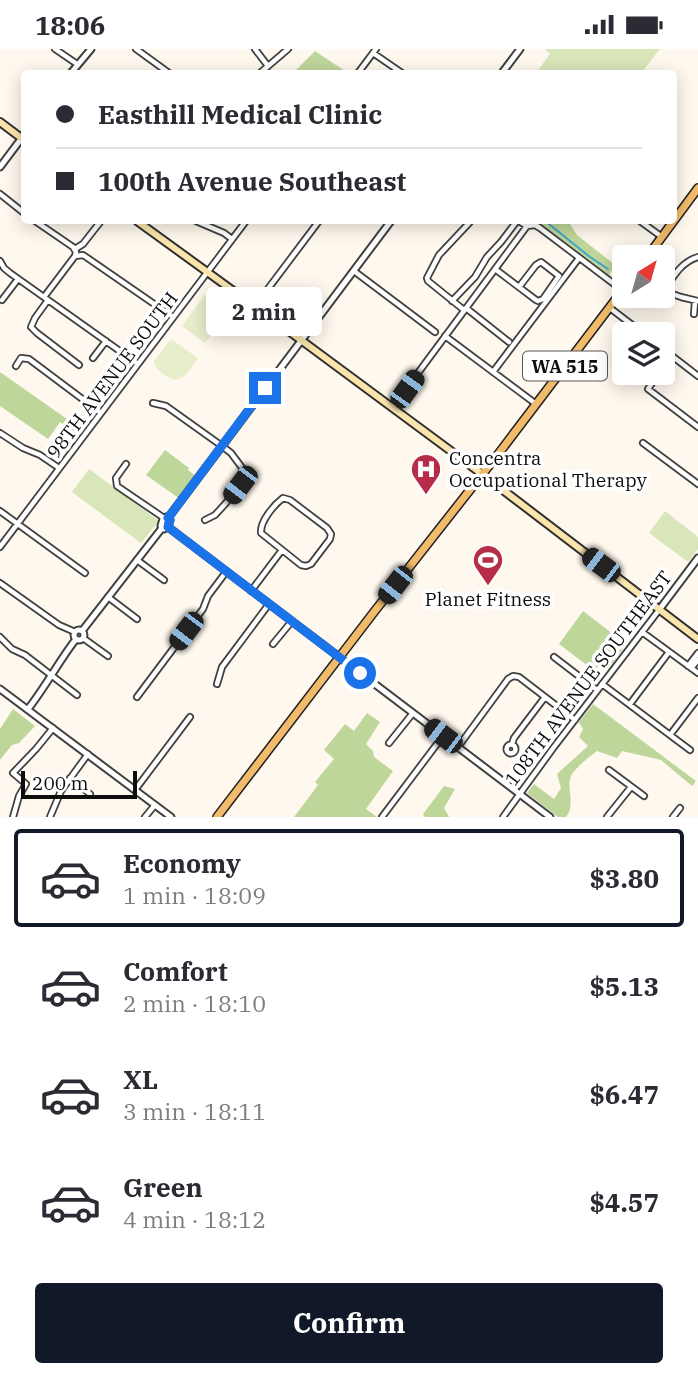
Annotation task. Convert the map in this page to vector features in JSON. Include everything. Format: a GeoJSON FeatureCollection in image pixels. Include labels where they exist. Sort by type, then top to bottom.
{"type":"FeatureCollection","features":[{"type":"Feature","properties":{"kind":"main road"},"geometry":{"type":"LineString","coordinates":[[0,123],[21,136]]}},
{"type":"Feature","properties":{"kind":"main road"},"geometry":{"type":"LineString","coordinates":[[677,217],[698,188]]}},
{"type":"Feature","properties":{"kind":"main road"},"geometry":{"type":"LineString","coordinates":[[141,224],[301,339],[698,639]]}},
{"type":"Feature","properties":{"kind":"main road"},"geometry":{"type":"LineString","coordinates":[[656,245],[672,224]]}},
{"type":"Feature","properties":{"kind":"main road","name":"WA 515"},"geometry":{"type":"LineString","coordinates":[[217,817],[612,303]]}},
{"type":"Feature","properties":{"kind":"street"},"geometry":{"type":"LineString","coordinates":[[54,49],[77,64]]}},
{"type":"Feature","properties":{"kind":"street"},"geometry":{"type":"LineString","coordinates":[[73,70],[90,49]]}},
{"type":"Feature","properties":{"kind":"street"},"geometry":{"type":"LineString","coordinates":[[136,49],[165,70]]}},
{"type":"Feature","properties":{"kind":"street"},"geometry":{"type":"LineString","coordinates":[[255,49],[268,66]]}},
{"type":"Feature","properties":{"kind":"street"},"geometry":{"type":"LineString","coordinates":[[263,70],[288,49]]}},
{"type":"Feature","properties":{"kind":"street"},"geometry":{"type":"LineString","coordinates":[[504,70],[520,49]]}},
{"type":"Feature","properties":{"kind":"street"},"geometry":{"type":"LineString","coordinates":[[360,70],[374,51],[398,70]]}},
{"type":"Feature","properties":{"kind":"street"},"geometry":{"type":"LineString","coordinates":[[0,167],[21,142]]}},
{"type":"Feature","properties":{"kind":"street"},"geometry":{"type":"LineString","coordinates":[[0,194],[21,210]]}},
{"type":"Feature","properties":{"kind":"street"},"geometry":{"type":"LineString","coordinates":[[39,224],[75,252],[173,317]]}},
{"type":"Feature","properties":{"kind":"street"},"geometry":{"type":"LineString","coordinates":[[79,365],[31,327],[75,252],[99,224]]}},
{"type":"Feature","properties":{"kind":"street"},"geometry":{"type":"LineString","coordinates":[[203,224],[232,239]]}},
{"type":"Feature","properties":{"kind":"street","name":"98TH AVENUE SOUTH"},"geometry":{"type":"LineString","coordinates":[[0,547],[244,224]]}},
{"type":"Feature","properties":{"kind":"street"},"geometry":{"type":"LineString","coordinates":[[255,306],[317,224]]}},
{"type":"Feature","properties":{"kind":"street"},"geometry":{"type":"LineString","coordinates":[[389,224],[161,526],[292,621],[550,817]]}},
{"type":"Feature","properties":{"kind":"street"},"geometry":{"type":"LineString","coordinates":[[468,224],[439,255],[428,281],[509,342]]}},
{"type":"Feature","properties":{"kind":"street"},"geometry":{"type":"LineString","coordinates":[[452,301],[475,277],[486,257],[516,224]]}},
{"type":"Feature","properties":{"kind":"street"},"geometry":{"type":"LineString","coordinates":[[523,224],[535,225],[612,280]]}},
{"type":"Feature","properties":{"kind":"street"},"geometry":{"type":"LineString","coordinates":[[644,224],[662,237]]}},
{"type":"Feature","properties":{"kind":"street"},"geometry":{"type":"LineString","coordinates":[[393,408],[440,335],[465,309],[527,226]]}},
{"type":"Feature","properties":{"kind":"street"},"geometry":{"type":"LineString","coordinates":[[676,274],[681,267],[697,258],[693,251]]}},
{"type":"Feature","properties":{"kind":"street"},"geometry":{"type":"LineString","coordinates":[[493,372],[579,258]]}},
{"type":"Feature","properties":{"kind":"street"},"geometry":{"type":"LineString","coordinates":[[0,261],[4,268],[18,279],[138,364]]}},
{"type":"Feature","properties":{"kind":"street"},"geometry":{"type":"LineString","coordinates":[[495,269],[519,287],[538,301],[544,299],[559,278],[541,262],[519,287]]}},
{"type":"Feature","properties":{"kind":"street"},"geometry":{"type":"LineString","coordinates":[[354,271],[536,404]]}},
{"type":"Feature","properties":{"kind":"street"},"geometry":{"type":"LineString","coordinates":[[2,300],[18,279]]}},
{"type":"Feature","properties":{"kind":"street"},"geometry":{"type":"LineString","coordinates":[[676,295],[696,301],[694,314]]}},
{"type":"Feature","properties":{"kind":"street"},"geometry":{"type":"LineString","coordinates":[[609,307],[628,322]]}},
{"type":"Feature","properties":{"kind":"street"},"geometry":{"type":"LineString","coordinates":[[93,358],[106,341]]}},
{"type":"Feature","properties":{"kind":"street"},"geometry":{"type":"LineString","coordinates":[[16,366],[21,358],[29,359],[101,413]]}},
{"type":"Feature","properties":{"kind":"street"},"geometry":{"type":"LineString","coordinates":[[675,358],[698,376]]}},
{"type":"Feature","properties":{"kind":"street"},"geometry":{"type":"LineString","coordinates":[[651,385],[648,389],[698,427]]}},
{"type":"Feature","properties":{"kind":"street"},"geometry":{"type":"LineString","coordinates":[[153,403],[166,406],[222,446],[240,464],[244,475],[241,483],[217,514],[205,520]]}},
{"type":"Feature","properties":{"kind":"street"},"geometry":{"type":"LineString","coordinates":[[0,433],[59,468]]}},
{"type":"Feature","properties":{"kind":"street"},"geometry":{"type":"LineString","coordinates":[[643,443],[698,484]]}},
{"type":"Feature","properties":{"kind":"street"},"geometry":{"type":"LineString","coordinates":[[126,464],[116,478],[117,486],[166,518]]}},
{"type":"Feature","properties":{"kind":"street"},"geometry":{"type":"LineString","coordinates":[[284,498],[318,521],[331,534],[330,540],[309,565],[301,565],[282,550],[262,535],[260,530],[262,523],[284,498]]}},
{"type":"Feature","properties":{"kind":"street"},"geometry":{"type":"LineString","coordinates":[[0,511],[85,573]]}},
{"type":"Feature","properties":{"kind":"street"},"geometry":{"type":"LineString","coordinates":[[28,709],[79,635],[165,528]]}},
{"type":"Feature","properties":{"kind":"street"},"geometry":{"type":"LineString","coordinates":[[251,591],[282,550]]}},
{"type":"Feature","properties":{"kind":"street","name":"108TH AVENUE SOUTHEAST"},"geometry":{"type":"LineString","coordinates":[[503,817],[698,558]]}},
{"type":"Feature","properties":{"kind":"street"},"geometry":{"type":"LineString","coordinates":[[137,560],[164,580]]}},
{"type":"Feature","properties":{"kind":"street"},"geometry":{"type":"LineString","coordinates":[[137,697],[203,609],[208,596],[226,572]]}},
{"type":"Feature","properties":{"kind":"street"},"geometry":{"type":"LineString","coordinates":[[0,583],[108,656]]}},
{"type":"Feature","properties":{"kind":"street"},"geometry":{"type":"LineString","coordinates":[[108,597],[137,619]]}},
{"type":"Feature","properties":{"kind":"street"},"geometry":{"type":"LineString","coordinates":[[217,684],[222,667],[269,604]]}},
{"type":"Feature","properties":{"kind":"street"},"geometry":{"type":"LineString","coordinates":[[273,644],[292,621]]}},
{"type":"Feature","properties":{"kind":"street"},"geometry":{"type":"LineString","coordinates":[[642,632],[698,673]]}},
{"type":"Feature","properties":{"kind":"street"},"geometry":{"type":"LineString","coordinates":[[0,637],[12,649],[25,655],[77,695]]}},
{"type":"Feature","properties":{"kind":"street"},"geometry":{"type":"LineString","coordinates":[[629,704],[669,652]]}},
{"type":"Feature","properties":{"kind":"street"},"geometry":{"type":"LineString","coordinates":[[690,667],[698,653]]}},
{"type":"Feature","properties":{"kind":"street"},"geometry":{"type":"LineString","coordinates":[[554,657],[597,690]]}},
{"type":"Feature","properties":{"kind":"street"},"geometry":{"type":"LineString","coordinates":[[690,667],[698,660]]}},
{"type":"Feature","properties":{"kind":"street"},"geometry":{"type":"LineString","coordinates":[[458,747],[508,679],[513,676],[519,677],[575,720]]}},
{"type":"Feature","properties":{"kind":"street"},"geometry":{"type":"LineString","coordinates":[[602,684],[690,750]]}},
{"type":"Feature","properties":{"kind":"street"},"geometry":{"type":"LineString","coordinates":[[0,689],[171,817]]}},
{"type":"Feature","properties":{"kind":"street"},"geometry":{"type":"LineString","coordinates":[[512,744],[545,697]]}},
{"type":"Feature","properties":{"kind":"street"},"geometry":{"type":"LineString","coordinates":[[670,735],[698,698]]}},
{"type":"Feature","properties":{"kind":"street"},"geometry":{"type":"LineString","coordinates":[[389,743],[412,713]]}},
{"type":"Feature","properties":{"kind":"street"},"geometry":{"type":"LineString","coordinates":[[135,790],[190,717]]}},
{"type":"Feature","properties":{"kind":"street"},"geometry":{"type":"LineString","coordinates":[[13,817],[19,796],[26,784],[13,773],[53,728]]}},
{"type":"Feature","properties":{"kind":"street"},"geometry":{"type":"LineString","coordinates":[[382,817],[443,736]]}},
{"type":"Feature","properties":{"kind":"street"},"geometry":{"type":"LineString","coordinates":[[50,817],[55,801],[88,754]]}},
{"type":"Feature","properties":{"kind":"street"},"geometry":{"type":"LineString","coordinates":[[609,770],[643,796]]}},
{"type":"Feature","properties":{"kind":"street"},"geometry":{"type":"LineString","coordinates":[[70,778],[90,794]]}},
{"type":"Feature","properties":{"kind":"street"},"geometry":{"type":"LineString","coordinates":[[607,817],[631,787]]}},
{"type":"Feature","properties":{"kind":"street"},"geometry":{"type":"LineString","coordinates":[[145,817],[155,805]]}},
{"type":"Feature","properties":{"kind":"street"},"geometry":{"type":"LineString","coordinates":[[673,817],[680,808]]}},
{"type":"Feature","properties":{"kind":"green space"},"geometry":{"type":"Polygon","coordinates":[[[545,49],[660,49],[643,70],[538,70],[550,54],[545,49]]]}},
{"type":"Feature","properties":{"kind":"green space"},"geometry":{"type":"Polygon","coordinates":[[[315,51],[344,70],[296,70],[315,51]]]}},
{"type":"Feature","properties":{"kind":"green space"},"geometry":{"type":"Polygon","coordinates":[[[541,224],[570,224],[577,235],[612,263],[609,275],[541,224]]]}},
{"type":"Feature","properties":{"kind":"green space"},"geometry":{"type":"Polygon","coordinates":[[[210,288],[233,305],[205,343],[182,326],[210,288]]]}},
{"type":"Feature","properties":{"kind":"green space"},"geometry":{"type":"Polygon","coordinates":[[[171,339],[198,358],[184,377],[179,379],[169,378],[158,370],[154,363],[171,339]]]}},
{"type":"Feature","properties":{"kind":"green space"},"geometry":{"type":"Polygon","coordinates":[[[0,372],[84,431],[80,436],[60,422],[48,439],[0,406],[0,372]]]}},
{"type":"Feature","properties":{"kind":"green space"},"geometry":{"type":"Polygon","coordinates":[[[165,450],[197,477],[180,499],[146,475],[165,450]]]}},
{"type":"Feature","properties":{"kind":"green space"},"geometry":{"type":"Polygon","coordinates":[[[89,469],[159,521],[141,543],[72,492],[89,469]]]}},
{"type":"Feature","properties":{"kind":"green space"},"geometry":{"type":"Polygon","coordinates":[[[665,511],[698,537],[698,549],[688,562],[649,533],[665,511]]]}},
{"type":"Feature","properties":{"kind":"green space"},"geometry":{"type":"Polygon","coordinates":[[[583,611],[626,644],[609,669],[596,672],[559,644],[583,611]]]}},
{"type":"Feature","properties":{"kind":"green space"},"geometry":{"type":"Polygon","coordinates":[[[593,704],[696,781],[692,786],[661,760],[622,751],[617,758],[597,751],[571,776],[569,812],[566,817],[558,817],[527,793],[534,784],[554,799],[561,788],[557,774],[588,746],[579,737],[583,729],[579,722],[593,704]]]}},
{"type":"Feature","properties":{"kind":"green space"},"geometry":{"type":"Polygon","coordinates":[[[13,709],[35,726],[19,743],[12,745],[0,760],[0,729],[13,709]]]}},
{"type":"Feature","properties":{"kind":"green space"},"geometry":{"type":"Polygon","coordinates":[[[367,713],[380,722],[366,744],[373,751],[374,757],[393,771],[366,809],[377,817],[294,817],[318,785],[315,782],[334,759],[324,750],[345,724],[354,731],[367,713]]]}},
{"type":"Feature","properties":{"kind":"green space"},"geometry":{"type":"Polygon","coordinates":[[[444,786],[455,789],[444,808],[449,817],[425,817],[423,814],[444,786]]]}},
{"type":"Feature","properties":{"kind":"waterway"},"geometry":{"type":"LineString","coordinates":[[549,224],[608,269]]}},
{"type":"Feature","properties":{"kind":"place","name":"Concentra Occupational Therapy"},"geometry":{"type":"Point","coordinates":[426,496]}},
{"type":"Feature","properties":{"kind":"place","name":"Planet Fitness"},"geometry":{"type":"Point","coordinates":[488,587]}},
{"type":"Feature","properties":{"kind":"route"},"geometry":{"type":"LineString","coordinates":[[265,388],[168,518],[168,527],[360,673]]}}]}
